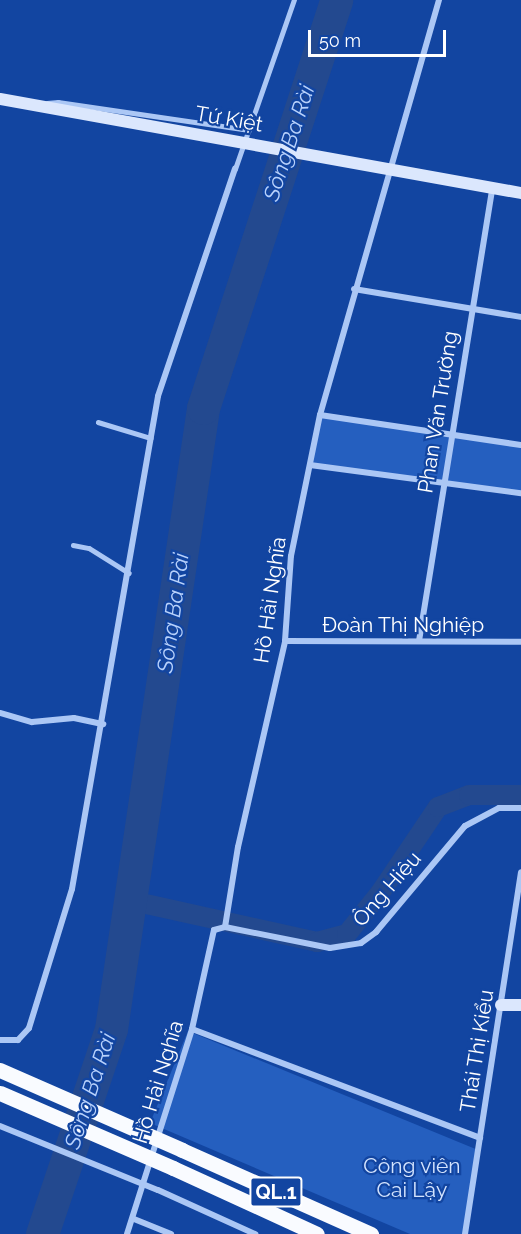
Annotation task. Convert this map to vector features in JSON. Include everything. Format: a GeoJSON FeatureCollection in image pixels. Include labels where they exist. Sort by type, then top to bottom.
{"type":"FeatureCollection","features":[{"type":"Feature","properties":{"kind":"main road","name":"QL.1"},"geometry":{"type":"LineString","coordinates":[[0,1070],[371,1234]]}},
{"type":"Feature","properties":{"kind":"main road","name":"QL.1"},"geometry":{"type":"LineString","coordinates":[[0,1093],[317,1234]]}},
{"type":"Feature","properties":{"kind":"street","name":"Hồ Hải Nghĩa"},"geometry":{"type":"LineString","coordinates":[[127,1234],[134,1219],[192,1029],[214,930],[225,927],[231,907],[238,847],[285,641],[291,556],[320,416],[388,169],[439,0]]}},
{"type":"Feature","properties":{"kind":"street","name":"Tứ Kiệt"},"geometry":{"type":"LineString","coordinates":[[0,99],[249,138],[342,160],[521,193]]}},
{"type":"Feature","properties":{"kind":"street"},"geometry":{"type":"LineString","coordinates":[[0,1040],[18,1040],[29,1028],[40,1001],[72,889],[165,368],[235,169]]}},
{"type":"Feature","properties":{"kind":"street","name":"Phan Văn Trường"},"geometry":{"type":"LineString","coordinates":[[419,641],[453,434],[470,307],[492,188]]}},
{"type":"Feature","properties":{"kind":"street"},"geometry":{"type":"LineString","coordinates":[[354,289],[521,317]]}},
{"type":"Feature","properties":{"kind":"street"},"geometry":{"type":"LineString","coordinates":[[320,416],[521,445]]}},
{"type":"Feature","properties":{"kind":"street"},"geometry":{"type":"LineString","coordinates":[[309,465],[521,493]]}},
{"type":"Feature","properties":{"kind":"street","name":"Đoàn Thị Nghiệp"},"geometry":{"type":"LineString","coordinates":[[285,641],[521,642]]}},
{"type":"Feature","properties":{"kind":"street"},"geometry":{"type":"LineString","coordinates":[[0,713],[32,722],[74,718],[103,724]]}},
{"type":"Feature","properties":{"kind":"street","name":"Ông Hiệu"},"geometry":{"type":"LineString","coordinates":[[225,927],[330,948],[361,943],[376,932],[465,826],[499,808],[521,808]]}},
{"type":"Feature","properties":{"kind":"street","name":"Thái Thị Kiểu"},"geometry":{"type":"LineString","coordinates":[[465,1234],[521,872]]}},
{"type":"Feature","properties":{"kind":"street"},"geometry":{"type":"LineString","coordinates":[[501,1005],[521,1005]]}},
{"type":"Feature","properties":{"kind":"street"},"geometry":{"type":"LineString","coordinates":[[192,1029],[480,1138]]}},
{"type":"Feature","properties":{"kind":"street"},"geometry":{"type":"LineString","coordinates":[[0,1126],[158,1190],[255,1234]]}},
{"type":"Feature","properties":{"kind":"street"},"geometry":{"type":"LineString","coordinates":[[134,1219],[171,1234]]}},
{"type":"Feature","properties":{"kind":"lane"},"geometry":{"type":"LineString","coordinates":[[235,169],[249,138],[294,0]]}},
{"type":"Feature","properties":{"kind":"lane"},"geometry":{"type":"LineString","coordinates":[[98,422],[151,438]]}},
{"type":"Feature","properties":{"kind":"lane"},"geometry":{"type":"LineString","coordinates":[[73,545],[89,549],[129,573]]}},
{"type":"Feature","properties":{"kind":"green space"},"geometry":{"type":"Polygon","coordinates":[[[320,416],[521,445],[521,493],[310,465],[320,416]]]}},
{"type":"Feature","properties":{"kind":"green space","name":"Công viên Cai Lậy"},"geometry":{"type":"Polygon","coordinates":[[[188,1031],[478,1150],[465,1234],[410,1234],[150,1123],[188,1031]]]}},
{"type":"Feature","properties":{"kind":"waterway","name":"Sông Ba Rài"},"geometry":{"type":"LineString","coordinates":[[42,1234],[111,1029],[203,408],[336,0]]}},
{"type":"Feature","properties":{"kind":"waterway"},"geometry":{"type":"LineString","coordinates":[[128,900],[317,942],[347,934],[380,893],[438,807],[469,795],[521,795]]}}]}
